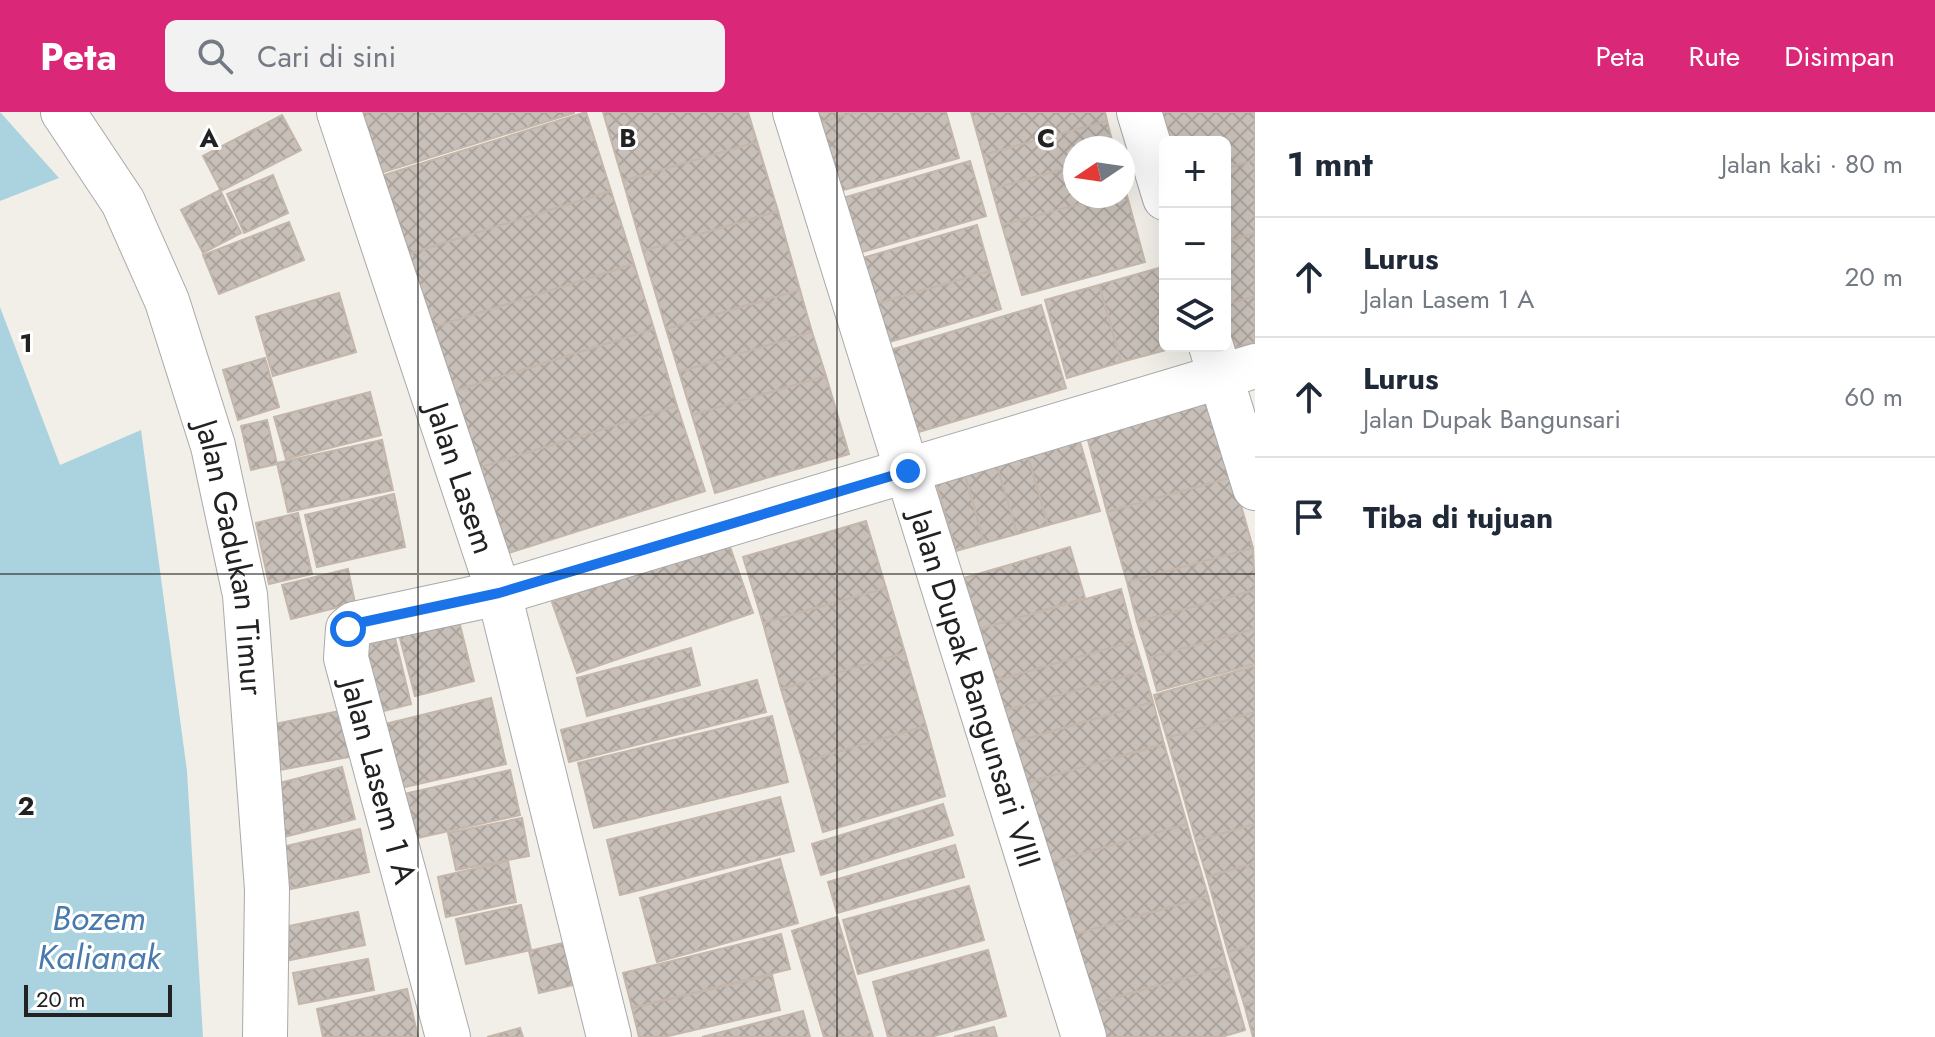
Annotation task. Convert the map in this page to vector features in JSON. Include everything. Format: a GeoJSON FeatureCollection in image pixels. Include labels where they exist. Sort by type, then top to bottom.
{"type":"FeatureCollection","features":[{"type":"Feature","properties":{"kind":"street","name":"Jalan Gadukan Timur"},"geometry":{"type":"LineString","coordinates":[[63,112],[123,202],[167,301],[213,446],[245,595],[267,889],[265,1037]]}},
{"type":"Feature","properties":{"kind":"street","name":"Jalan Lasem"},"geometry":{"type":"LineString","coordinates":[[339,112],[499,593],[609,1037]]}},
{"type":"Feature","properties":{"kind":"street","name":"Jalan Dupak Bangunsari VIII"},"geometry":{"type":"LineString","coordinates":[[795,112],[1084,1037]]}},
{"type":"Feature","properties":{"kind":"street"},"geometry":{"type":"LineString","coordinates":[[1139,112],[1159,178]]}},
{"type":"Feature","properties":{"kind":"street"},"geometry":{"type":"LineString","coordinates":[[499,593],[908,471],[1229,363],[1255,488]]}},
{"type":"Feature","properties":{"kind":"street","name":"Jalan Lasem 1 A"},"geometry":{"type":"LineString","coordinates":[[448,1037],[346,658],[345,634],[354,624],[499,593]]}},
{"type":"Feature","properties":{"kind":"water"},"geometry":{"type":"Polygon","coordinates":[[[0,112],[59,178],[0,201],[0,112]]]}},
{"type":"Feature","properties":{"kind":"water","name":"Bozem Kalianak"},"geometry":{"type":"Polygon","coordinates":[[[0,307],[60,465],[141,430],[187,771],[203,1037],[0,1037],[0,307]]]}},
{"type":"Feature","properties":{"kind":"building"},"geometry":{"type":"Polygon","coordinates":[[[368,112],[574,113],[377,174],[358,115],[368,112]]]}},
{"type":"Feature","properties":{"kind":"building"},"geometry":{"type":"Polygon","coordinates":[[[586,112],[611,191],[402,256],[378,177],[586,112]]]}},
{"type":"Feature","properties":{"kind":"building"},"geometry":{"type":"Polygon","coordinates":[[[603,112],[748,112],[757,142],[623,181],[603,112]]]}},
{"type":"Feature","properties":{"kind":"building"},"geometry":{"type":"Polygon","coordinates":[[[799,112],[857,112],[803,127],[799,112]]]}},
{"type":"Feature","properties":{"kind":"building"},"geometry":{"type":"Polygon","coordinates":[[[857,112],[946,112],[959,158],[822,196],[803,127],[857,112]]]}},
{"type":"Feature","properties":{"kind":"building"},"geometry":{"type":"Polygon","coordinates":[[[971,112],[1105,112],[1107,121],[983,155],[971,112]]]}},
{"type":"Feature","properties":{"kind":"building"},"geometry":{"type":"Polygon","coordinates":[[[1151,112],[1255,112],[1255,160],[1231,167],[1231,136],[1162,136],[1151,112]]]}},
{"type":"Feature","properties":{"kind":"building"},"geometry":{"type":"Polygon","coordinates":[[[282,115],[301,150],[221,191],[203,156],[282,115]]]}},
{"type":"Feature","properties":{"kind":"building"},"geometry":{"type":"Polygon","coordinates":[[[1107,121],[1111,136],[1063,136],[1063,169],[992,189],[983,155],[1107,121]]]}},
{"type":"Feature","properties":{"kind":"building"},"geometry":{"type":"Polygon","coordinates":[[[757,142],[778,211],[643,251],[623,181],[757,142]]]}},
{"type":"Feature","properties":{"kind":"building"},"geometry":{"type":"Polygon","coordinates":[[[1255,160],[1255,233],[1231,240],[1231,208],[1231,167],[1255,160]]]}},
{"type":"Feature","properties":{"kind":"building"},"geometry":{"type":"Polygon","coordinates":[[[970,161],[986,216],[845,257],[829,202],[970,161]]]}},
{"type":"Feature","properties":{"kind":"building"},"geometry":{"type":"Polygon","coordinates":[[[1063,169],[1065,208],[1002,225],[992,189],[1063,169]]]}},
{"type":"Feature","properties":{"kind":"building"},"geometry":{"type":"Polygon","coordinates":[[[273,175],[288,213],[244,233],[227,194],[273,175]]]}},
{"type":"Feature","properties":{"kind":"building"},"geometry":{"type":"Polygon","coordinates":[[[220,190],[241,233],[203,253],[181,210],[220,190]]]}},
{"type":"Feature","properties":{"kind":"building"},"geometry":{"type":"Polygon","coordinates":[[[611,191],[634,264],[425,330],[402,256],[611,191]]]}},
{"type":"Feature","properties":{"kind":"building"},"geometry":{"type":"Polygon","coordinates":[[[1065,208],[1130,208],[1145,262],[1022,295],[1002,225],[1065,208]]]}},
{"type":"Feature","properties":{"kind":"building"},"geometry":{"type":"Polygon","coordinates":[[[778,211],[800,290],[666,329],[643,251],[778,211]]]}},
{"type":"Feature","properties":{"kind":"building"},"geometry":{"type":"Polygon","coordinates":[[[289,222],[304,260],[219,294],[203,255],[289,222]]]}},
{"type":"Feature","properties":{"kind":"building"},"geometry":{"type":"Polygon","coordinates":[[[977,225],[990,271],[865,307],[852,261],[977,225]]]}},
{"type":"Feature","properties":{"kind":"building"},"geometry":{"type":"Polygon","coordinates":[[[1255,233],[1255,296],[1231,303],[1231,280],[1231,240],[1255,233]]]}},
{"type":"Feature","properties":{"kind":"building"},"geometry":{"type":"Polygon","coordinates":[[[634,264],[654,329],[445,394],[425,330],[634,264]]]}},
{"type":"Feature","properties":{"kind":"building"},"geometry":{"type":"Polygon","coordinates":[[[1159,268],[1159,352],[1121,362],[1099,285],[1159,268]]]}},
{"type":"Feature","properties":{"kind":"building"},"geometry":{"type":"Polygon","coordinates":[[[990,271],[1001,309],[876,346],[865,307],[990,271]]]}},
{"type":"Feature","properties":{"kind":"building"},"geometry":{"type":"Polygon","coordinates":[[[1099,285],[1121,362],[1067,378],[1045,300],[1099,285]]]}},
{"type":"Feature","properties":{"kind":"building"},"geometry":{"type":"Polygon","coordinates":[[[800,290],[812,332],[679,372],[666,329],[800,290]]]}},
{"type":"Feature","properties":{"kind":"building"},"geometry":{"type":"Polygon","coordinates":[[[339,293],[356,352],[273,376],[256,317],[339,293]]]}},
{"type":"Feature","properties":{"kind":"building"},"geometry":{"type":"Polygon","coordinates":[[[1255,296],[1255,342],[1231,349],[1231,303],[1255,296]]]}},
{"type":"Feature","properties":{"kind":"building"},"geometry":{"type":"Polygon","coordinates":[[[1041,305],[1066,388],[902,437],[877,354],[1041,305]]]}},
{"type":"Feature","properties":{"kind":"building"},"geometry":{"type":"Polygon","coordinates":[[[654,329],[677,406],[469,471],[445,394],[654,329]]]}},
{"type":"Feature","properties":{"kind":"building"},"geometry":{"type":"Polygon","coordinates":[[[812,332],[826,376],[692,415],[679,372],[812,332]]]}},
{"type":"Feature","properties":{"kind":"building"},"geometry":{"type":"Polygon","coordinates":[[[265,358],[279,407],[238,420],[223,370],[265,358]]]}},
{"type":"Feature","properties":{"kind":"building"},"geometry":{"type":"Polygon","coordinates":[[[826,376],[849,454],[715,493],[692,415],[826,376]]]}},
{"type":"Feature","properties":{"kind":"building"},"geometry":{"type":"Polygon","coordinates":[[[1210,390],[1233,477],[1107,512],[1084,425],[1210,390]]]}},
{"type":"Feature","properties":{"kind":"building"},"geometry":{"type":"Polygon","coordinates":[[[370,392],[381,435],[286,459],[274,417],[370,392]]]}},
{"type":"Feature","properties":{"kind":"building"},"geometry":{"type":"Polygon","coordinates":[[[677,406],[705,491],[496,557],[469,471],[677,406]]]}},
{"type":"Feature","properties":{"kind":"building"},"geometry":{"type":"Polygon","coordinates":[[[267,420],[277,464],[251,470],[241,426],[267,420]]]}},
{"type":"Feature","properties":{"kind":"building"},"geometry":{"type":"Polygon","coordinates":[[[1076,428],[1100,511],[1048,525],[1024,443],[1076,428]]]}},
{"type":"Feature","properties":{"kind":"building"},"geometry":{"type":"Polygon","coordinates":[[[382,440],[393,490],[288,512],[277,463],[382,440]]]}},
{"type":"Feature","properties":{"kind":"building"},"geometry":{"type":"Polygon","coordinates":[[[1024,443],[1048,525],[1017,534],[993,452],[1024,443]]]}},
{"type":"Feature","properties":{"kind":"building"},"geometry":{"type":"Polygon","coordinates":[[[993,452],[1017,534],[984,543],[961,461],[993,452]]]}},
{"type":"Feature","properties":{"kind":"building"},"geometry":{"type":"Polygon","coordinates":[[[961,461],[984,543],[956,551],[932,469],[961,461]]]}},
{"type":"Feature","properties":{"kind":"building"},"geometry":{"type":"Polygon","coordinates":[[[1233,477],[1253,548],[1127,582],[1107,512],[1233,477]]]}},
{"type":"Feature","properties":{"kind":"building"},"geometry":{"type":"Polygon","coordinates":[[[394,494],[405,547],[317,567],[305,515],[394,494]]]}},
{"type":"Feature","properties":{"kind":"building"},"geometry":{"type":"Polygon","coordinates":[[[298,513],[312,574],[269,584],[256,523],[298,513]]]}},
{"type":"Feature","properties":{"kind":"building"},"geometry":{"type":"Polygon","coordinates":[[[866,521],[886,588],[763,623],[743,557],[866,521]]]}},
{"type":"Feature","properties":{"kind":"building"},"geometry":{"type":"Polygon","coordinates":[[[728,541],[753,613],[577,673],[552,602],[728,541]]]}},
{"type":"Feature","properties":{"kind":"building"},"geometry":{"type":"Polygon","coordinates":[[[1070,547],[1085,598],[980,629],[964,578],[1070,547]]]}},
{"type":"Feature","properties":{"kind":"building"},"geometry":{"type":"Polygon","coordinates":[[[1253,548],[1255,590],[1137,622],[1127,582],[1253,548]]]}},
{"type":"Feature","properties":{"kind":"building"},"geometry":{"type":"Polygon","coordinates":[[[348,569],[355,603],[291,619],[282,585],[348,569]]]}},
{"type":"Feature","properties":{"kind":"building"},"geometry":{"type":"Polygon","coordinates":[[[886,588],[905,653],[781,689],[763,623],[886,588]]]}},
{"type":"Feature","properties":{"kind":"building"},"geometry":{"type":"Polygon","coordinates":[[[1121,589],[1135,641],[994,681],[980,629],[1121,589]]]}},
{"type":"Feature","properties":{"kind":"building"},"geometry":{"type":"Polygon","coordinates":[[[1255,590],[1255,629],[1148,658],[1137,622],[1255,590]]]}},
{"type":"Feature","properties":{"kind":"building"},"geometry":{"type":"Polygon","coordinates":[[[458,617],[474,681],[415,696],[398,631],[458,617]]]}},
{"type":"Feature","properties":{"kind":"building"},"geometry":{"type":"Polygon","coordinates":[[[1255,629],[1255,664],[1157,691],[1148,658],[1255,629]]]}},
{"type":"Feature","properties":{"kind":"building"},"geometry":{"type":"Polygon","coordinates":[[[395,638],[411,704],[372,714],[356,648],[395,638]]]}},
{"type":"Feature","properties":{"kind":"building"},"geometry":{"type":"Polygon","coordinates":[[[1135,641],[1144,671],[1003,711],[994,681],[1135,641]]]}},
{"type":"Feature","properties":{"kind":"building"},"geometry":{"type":"Polygon","coordinates":[[[691,648],[700,685],[587,716],[577,678],[691,648]]]}},
{"type":"Feature","properties":{"kind":"building"},"geometry":{"type":"Polygon","coordinates":[[[905,653],[926,726],[803,762],[781,689],[905,653]]]}},
{"type":"Feature","properties":{"kind":"building"},"geometry":{"type":"Polygon","coordinates":[[[1255,666],[1255,712],[1167,738],[1154,695],[1255,666]]]}},
{"type":"Feature","properties":{"kind":"building"},"geometry":{"type":"Polygon","coordinates":[[[1144,671],[1153,702],[1012,743],[1003,711],[1144,671]]]}},
{"type":"Feature","properties":{"kind":"building"},"geometry":{"type":"Polygon","coordinates":[[[757,680],[766,712],[569,762],[561,730],[757,680]]]}},
{"type":"Feature","properties":{"kind":"building"},"geometry":{"type":"Polygon","coordinates":[[[491,698],[506,764],[396,789],[381,725],[491,698]]]}},
{"type":"Feature","properties":{"kind":"building"},"geometry":{"type":"Polygon","coordinates":[[[1153,702],[1164,744],[1023,784],[1012,743],[1153,702]]]}},
{"type":"Feature","properties":{"kind":"building"},"geometry":{"type":"Polygon","coordinates":[[[340,711],[349,757],[269,772],[259,727],[340,711]]]}},
{"type":"Feature","properties":{"kind":"building"},"geometry":{"type":"Polygon","coordinates":[[[1255,712],[1255,824],[1196,841],[1167,738],[1255,712]]]}},
{"type":"Feature","properties":{"kind":"building"},"geometry":{"type":"Polygon","coordinates":[[[772,716],[788,782],[594,828],[578,763],[772,716]]]}},
{"type":"Feature","properties":{"kind":"building"},"geometry":{"type":"Polygon","coordinates":[[[926,726],[945,796],[823,832],[803,762],[926,726]]]}},
{"type":"Feature","properties":{"kind":"building"},"geometry":{"type":"Polygon","coordinates":[[[1164,744],[1187,824],[1046,864],[1023,784],[1164,744]]]}},
{"type":"Feature","properties":{"kind":"building"},"geometry":{"type":"Polygon","coordinates":[[[342,767],[355,819],[272,840],[260,788],[342,767]]]}},
{"type":"Feature","properties":{"kind":"building"},"geometry":{"type":"Polygon","coordinates":[[[510,770],[520,815],[413,839],[404,794],[510,770]]]}},
{"type":"Feature","properties":{"kind":"building"},"geometry":{"type":"Polygon","coordinates":[[[780,797],[794,851],[620,895],[607,840],[780,797]]]}},
{"type":"Feature","properties":{"kind":"building"},"geometry":{"type":"Polygon","coordinates":[[[943,804],[953,835],[821,875],[812,844],[943,804]]]}},
{"type":"Feature","properties":{"kind":"building"},"geometry":{"type":"Polygon","coordinates":[[[522,818],[529,856],[456,870],[448,833],[522,818]]]}},
{"type":"Feature","properties":{"kind":"building"},"geometry":{"type":"Polygon","coordinates":[[[1187,824],[1208,896],[1066,937],[1046,864],[1187,824]]]}},
{"type":"Feature","properties":{"kind":"building"},"geometry":{"type":"Polygon","coordinates":[[[1255,824],[1255,863],[1207,877],[1196,841],[1255,824]]]}},
{"type":"Feature","properties":{"kind":"building"},"geometry":{"type":"Polygon","coordinates":[[[360,829],[369,872],[291,889],[282,847],[360,829]]]}},
{"type":"Feature","properties":{"kind":"building"},"geometry":{"type":"Polygon","coordinates":[[[955,845],[964,877],[837,913],[828,882],[955,845]]]}},
{"type":"Feature","properties":{"kind":"building"},"geometry":{"type":"Polygon","coordinates":[[[780,859],[798,923],[657,962],[640,898],[780,859]]]}},
{"type":"Feature","properties":{"kind":"building"},"geometry":{"type":"Polygon","coordinates":[[[508,861],[516,902],[446,917],[438,877],[508,861]]]}},
{"type":"Feature","properties":{"kind":"building"},"geometry":{"type":"Polygon","coordinates":[[[1255,863],[1255,944],[1228,952],[1207,877],[1255,863]]]}},
{"type":"Feature","properties":{"kind":"building"},"geometry":{"type":"Polygon","coordinates":[[[969,886],[984,940],[858,974],[843,920],[969,886]]]}},
{"type":"Feature","properties":{"kind":"building"},"geometry":{"type":"Polygon","coordinates":[[[1208,896],[1227,966],[1086,1006],[1066,937],[1208,896]]]}},
{"type":"Feature","properties":{"kind":"building"},"geometry":{"type":"Polygon","coordinates":[[[521,905],[531,950],[466,964],[456,919],[521,905]]]}},
{"type":"Feature","properties":{"kind":"building"},"geometry":{"type":"Polygon","coordinates":[[[358,912],[365,945],[285,961],[279,928],[358,912]]]}},
{"type":"Feature","properties":{"kind":"building"},"geometry":{"type":"Polygon","coordinates":[[[837,917],[873,1037],[824,1037],[792,931],[837,917]]]}},
{"type":"Feature","properties":{"kind":"building"},"geometry":{"type":"Polygon","coordinates":[[[781,934],[790,969],[632,1008],[623,973],[781,934]]]}},
{"type":"Feature","properties":{"kind":"building"},"geometry":{"type":"Polygon","coordinates":[[[563,943],[573,985],[539,993],[529,951],[563,943]]]}},
{"type":"Feature","properties":{"kind":"building"},"geometry":{"type":"Polygon","coordinates":[[[1255,944],[1255,1001],[1244,1004],[1228,952],[1255,944]]]}},
{"type":"Feature","properties":{"kind":"building"},"geometry":{"type":"Polygon","coordinates":[[[988,950],[1006,1016],[931,1037],[888,1037],[873,982],[988,950]]]}},
{"type":"Feature","properties":{"kind":"building"},"geometry":{"type":"Polygon","coordinates":[[[368,959],[374,990],[299,1004],[293,973],[368,959]]]}},
{"type":"Feature","properties":{"kind":"building"},"geometry":{"type":"Polygon","coordinates":[[[1227,966],[1245,1030],[1221,1037],[1095,1037],[1086,1006],[1227,966]]]}},
{"type":"Feature","properties":{"kind":"building"},"geometry":{"type":"Polygon","coordinates":[[[772,975],[780,1010],[664,1037],[639,1037],[632,1008],[772,975]]]}},
{"type":"Feature","properties":{"kind":"building"},"geometry":{"type":"Polygon","coordinates":[[[407,989],[418,1037],[323,1037],[317,1009],[407,989]]]}},
{"type":"Feature","properties":{"kind":"building"},"geometry":{"type":"Polygon","coordinates":[[[1255,1001],[1255,1037],[1253,1037],[1244,1004],[1255,1001]]]}},
{"type":"Feature","properties":{"kind":"building"},"geometry":{"type":"Polygon","coordinates":[[[803,1011],[810,1037],[702,1037],[803,1011]]]}},
{"type":"Feature","properties":{"kind":"building"},"geometry":{"type":"Polygon","coordinates":[[[994,1027],[997,1037],[954,1037],[994,1027]]]}},
{"type":"Feature","properties":{"kind":"building"},"geometry":{"type":"Polygon","coordinates":[[[520,1028],[523,1037],[487,1037],[520,1028]]]}},
{"type":"Feature","properties":{"kind":"route"},"geometry":{"type":"LineString","coordinates":[[348,629],[354,624],[499,593],[908,471]]}}]}
